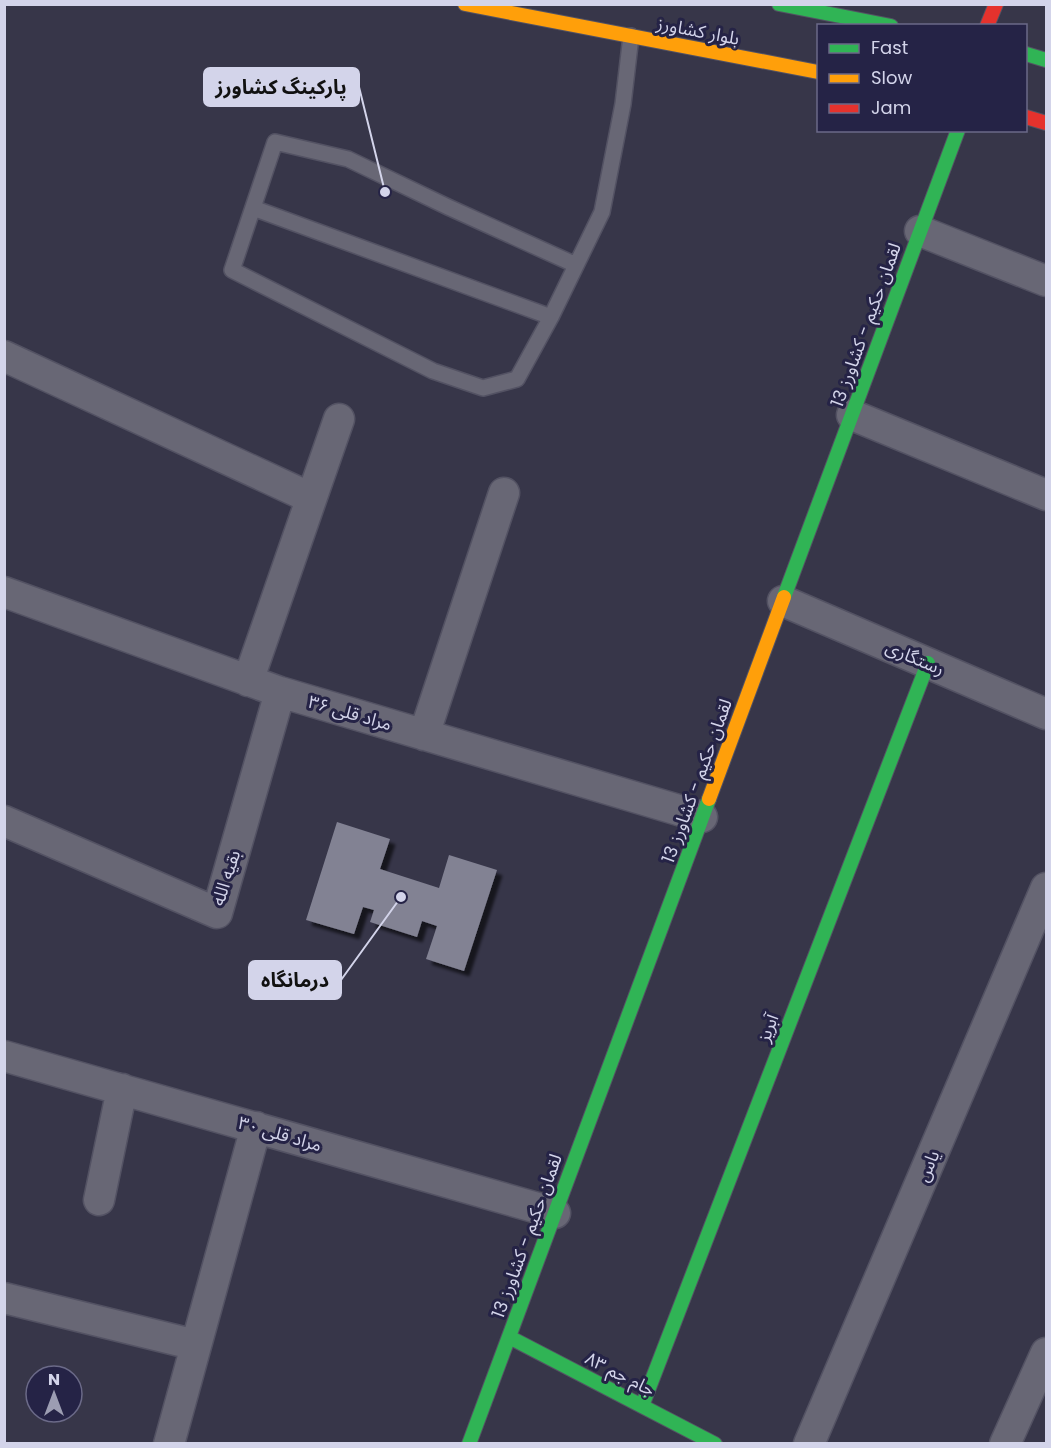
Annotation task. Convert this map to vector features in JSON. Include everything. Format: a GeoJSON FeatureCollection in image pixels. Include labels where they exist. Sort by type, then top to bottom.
{"type":"FeatureCollection","features":[{"type":"Feature","properties":{"kind":"street","name":"بلوار کشاورز"},"geometry":{"type":"LineString","coordinates":[[465,4],[817,72]]}},
{"type":"Feature","properties":{"kind":"street"},"geometry":{"type":"LineString","coordinates":[[780,4],[881,24]]}},
{"type":"Feature","properties":{"kind":"street"},"geometry":{"type":"LineString","coordinates":[[988,24],[996,4]]}},
{"type":"Feature","properties":{"kind":"street"},"geometry":{"type":"LineString","coordinates":[[1027,54],[1047,60]]}},
{"type":"Feature","properties":{"kind":"street"},"geometry":{"type":"LineString","coordinates":[[1027,117],[1047,123]]}},
{"type":"Feature","properties":{"kind":"street","name":"لقمان حکیم - کشاورز 13"},"geometry":{"type":"LineString","coordinates":[[470,1443],[957,132]]}},
{"type":"Feature","properties":{"kind":"street"},"geometry":{"type":"LineString","coordinates":[[920,231],[1047,281]]}},
{"type":"Feature","properties":{"kind":"street"},"geometry":{"type":"LineString","coordinates":[[4,356],[311,498]]}},
{"type":"Feature","properties":{"kind":"street"},"geometry":{"type":"LineString","coordinates":[[852,415],[1047,495]]}},
{"type":"Feature","properties":{"kind":"street"},"geometry":{"type":"LineString","coordinates":[[248,681],[339,419]]}},
{"type":"Feature","properties":{"kind":"street"},"geometry":{"type":"LineString","coordinates":[[424,735],[504,493]]}},
{"type":"Feature","properties":{"kind":"street","name":"مراد قلی ۳۶"},"geometry":{"type":"LineString","coordinates":[[4,592],[280,692],[702,817]]}},
{"type":"Feature","properties":{"kind":"street","name":"رستگاری"},"geometry":{"type":"LineString","coordinates":[[783,601],[1047,714]]}},
{"type":"Feature","properties":{"kind":"street","name":"آبریز"},"geometry":{"type":"LineString","coordinates":[[642,1406],[928,663]]}},
{"type":"Feature","properties":{"kind":"street","name":"بقیه الله"},"geometry":{"type":"LineString","coordinates":[[4,821],[217,914],[280,692]]}},
{"type":"Feature","properties":{"kind":"street","name":"یاس"},"geometry":{"type":"LineString","coordinates":[[809,1443],[1047,888]]}},
{"type":"Feature","properties":{"kind":"street","name":"مراد قلی ۳۰"},"geometry":{"type":"LineString","coordinates":[[4,1056],[555,1213]]}},
{"type":"Feature","properties":{"kind":"street"},"geometry":{"type":"LineString","coordinates":[[99,1200],[122,1089]]}},
{"type":"Feature","properties":{"kind":"street"},"geometry":{"type":"LineString","coordinates":[[169,1443],[256,1127]]}},
{"type":"Feature","properties":{"kind":"street"},"geometry":{"type":"LineString","coordinates":[[4,1298],[196,1345]]}},
{"type":"Feature","properties":{"kind":"street","name":"جام جم ۸۳"},"geometry":{"type":"LineString","coordinates":[[509,1337],[715,1443]]}},
{"type":"Feature","properties":{"kind":"street"},"geometry":{"type":"LineString","coordinates":[[1005,1443],[1047,1353]]}},
{"type":"Feature","properties":{"kind":"lane"},"geometry":{"type":"LineString","coordinates":[[576,265],[348,159],[275,142],[232,270],[433,371],[483,388],[517,379],[551,317],[602,212],[623,104],[631,36]]}},
{"type":"Feature","properties":{"kind":"lane"},"geometry":{"type":"LineString","coordinates":[[253,208],[551,317]]}},
{"type":"Feature","properties":{"kind":"building"},"geometry":{"type":"Polygon","coordinates":[[[337,822],[390,839],[380,869],[439,888],[449,855],[497,870],[464,971],[426,959],[437,926],[422,921],[417,937],[370,922],[374,910],[363,907],[354,934],[306,920],[337,822]]]}},
{"type":"Feature","properties":{"kind":"traffic: fast"},"geometry":{"type":"LineString","coordinates":[[779,4],[881,24]]}},
{"type":"Feature","properties":{"kind":"traffic: fast"},"geometry":{"type":"LineString","coordinates":[[1027,54],[1046,60]]}},
{"type":"Feature","properties":{"kind":"traffic: fast"},"geometry":{"type":"LineString","coordinates":[[784,597],[957,132]]}},
{"type":"Feature","properties":{"kind":"traffic: fast"},"geometry":{"type":"LineString","coordinates":[[642,1406],[928,663]]}},
{"type":"Feature","properties":{"kind":"traffic: fast"},"geometry":{"type":"LineString","coordinates":[[469,1444],[709,799]]}},
{"type":"Feature","properties":{"kind":"traffic: fast"},"geometry":{"type":"LineString","coordinates":[[509,1337],[715,1444]]}},
{"type":"Feature","properties":{"kind":"traffic: slow"},"geometry":{"type":"LineString","coordinates":[[465,4],[817,72]]}},
{"type":"Feature","properties":{"kind":"traffic: slow"},"geometry":{"type":"LineString","coordinates":[[709,799],[784,597]]}},
{"type":"Feature","properties":{"kind":"traffic: jam"},"geometry":{"type":"LineString","coordinates":[[988,24],[996,4]]}},
{"type":"Feature","properties":{"kind":"traffic: jam"},"geometry":{"type":"LineString","coordinates":[[1027,117],[1046,123]]}},
{"type":"Feature","properties":{"kind":"place","name":"پارکینگ کشاورز"},"geometry":{"type":"Point","coordinates":[385,192]}},
{"type":"Feature","properties":{"kind":"place","name":"درمانگاه"},"geometry":{"type":"Point","coordinates":[401,897]}}]}
